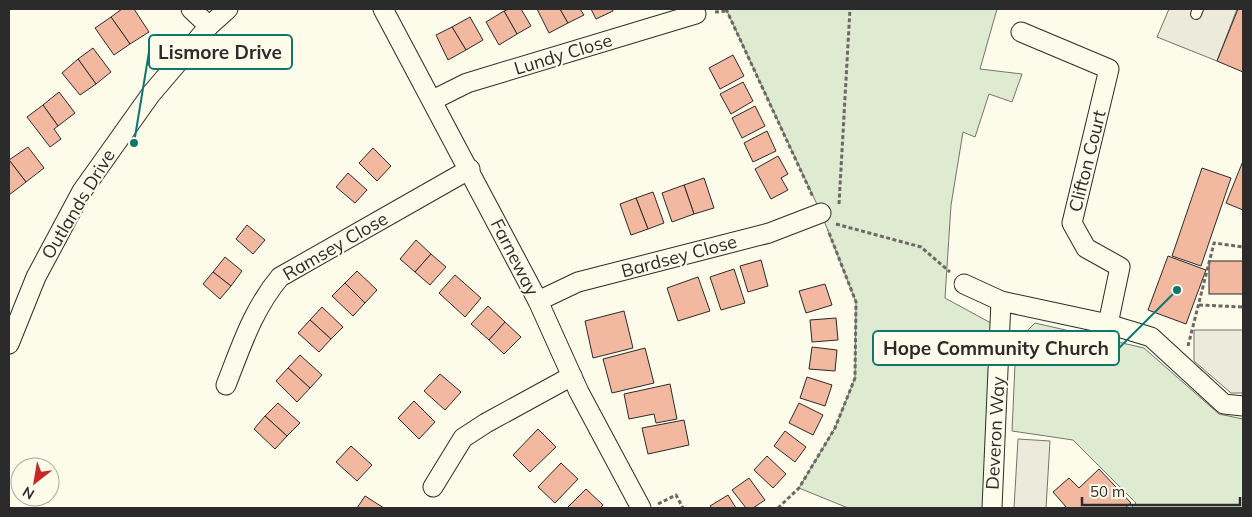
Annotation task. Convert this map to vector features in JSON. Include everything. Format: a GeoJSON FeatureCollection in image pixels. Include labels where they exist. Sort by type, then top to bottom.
{"type":"FeatureCollection","features":[{"type":"Feature","properties":{"kind":"street"},"geometry":{"type":"LineString","coordinates":[[191,9],[209,26]]}},
{"type":"Feature","properties":{"kind":"street","name":"Outlands Drive"},"geometry":{"type":"LineString","coordinates":[[9,341],[36,277],[82,191],[151,94],[209,26],[228,9]]}},
{"type":"Feature","properties":{"kind":"street","name":"Farneway"},"geometry":{"type":"LineString","coordinates":[[383,9],[470,169],[538,301],[572,376],[641,508]]}},
{"type":"Feature","properties":{"kind":"street","name":"Lundy Close"},"geometry":{"type":"LineString","coordinates":[[433,100],[467,84],[696,14]]}},
{"type":"Feature","properties":{"kind":"street","name":"Clifton Court"},"geometry":{"type":"LineString","coordinates":[[1020,32],[1110,69],[1072,223],[1086,248],[1120,267],[1108,324]]}},
{"type":"Feature","properties":{"kind":"street","name":"Ramsey Close"},"geometry":{"type":"LineString","coordinates":[[226,385],[255,313],[266,293],[280,278],[470,169]]}},
{"type":"Feature","properties":{"kind":"street","name":"Bardsey Close"},"geometry":{"type":"LineString","coordinates":[[538,301],[578,282],[769,233],[830,214]]}},
{"type":"Feature","properties":{"kind":"street"},"geometry":{"type":"LineString","coordinates":[[964,284],[1001,301],[1108,324],[1151,337],[1224,404],[1243,406]]}},
{"type":"Feature","properties":{"kind":"street","name":"Deveron Way"},"geometry":{"type":"LineString","coordinates":[[992,508],[1001,301]]}},
{"type":"Feature","properties":{"kind":"street"},"geometry":{"type":"LineString","coordinates":[[433,487],[464,438],[486,423],[572,376]]}},
{"type":"Feature","properties":{"kind":"path"},"geometry":{"type":"LineString","coordinates":[[726,9],[830,214],[838,225],[921,247],[964,284]]}},
{"type":"Feature","properties":{"kind":"path"},"geometry":{"type":"LineString","coordinates":[[839,205],[850,9]]}},
{"type":"Feature","properties":{"kind":"path"},"geometry":{"type":"LineString","coordinates":[[830,214],[838,225]]}},
{"type":"Feature","properties":{"kind":"path"},"geometry":{"type":"LineString","coordinates":[[778,508],[799,488],[835,428],[855,378],[856,302],[830,214]]}},
{"type":"Feature","properties":{"kind":"path"},"geometry":{"type":"LineString","coordinates":[[1183,366],[1214,243],[1243,247]]}},
{"type":"Feature","properties":{"kind":"path"},"geometry":{"type":"LineString","coordinates":[[1199,305],[1243,307]]}},
{"type":"Feature","properties":{"kind":"path"},"geometry":{"type":"LineString","coordinates":[[650,508],[676,495],[683,508]]}},
{"type":"Feature","properties":{"kind":"green space"},"geometry":{"type":"Polygon","coordinates":[[[726,9],[997,9],[980,69],[1022,74],[1012,102],[989,94],[975,137],[963,132],[951,205],[945,298],[1000,328],[992,508],[848,508],[799,488],[835,428],[855,378],[856,302],[821,213],[726,9]]]}},
{"type":"Feature","properties":{"kind":"green space"},"geometry":{"type":"Polygon","coordinates":[[[1035,323],[1144,348],[1219,414],[1243,419],[1243,508],[1131,508],[1136,503],[1073,440],[1012,431],[1016,342],[1035,323]]]}},
{"type":"Feature","properties":{"kind":"shaded area"},"geometry":{"type":"Polygon","coordinates":[[[1169,9],[1237,9],[1217,61],[1157,37],[1169,9]]]}},
{"type":"Feature","properties":{"kind":"shaded area"},"geometry":{"type":"Polygon","coordinates":[[[1194,330],[1243,330],[1243,393],[1231,393],[1194,361],[1194,330]]]}},
{"type":"Feature","properties":{"kind":"shaded area"},"geometry":{"type":"Polygon","coordinates":[[[1018,439],[1050,441],[1046,508],[1014,508],[1018,439]]]}},
{"type":"Feature","properties":{"kind":"building"},"geometry":{"type":"Polygon","coordinates":[[[122,9],[134,9],[149,32],[130,44],[111,17],[122,9]]]}},
{"type":"Feature","properties":{"kind":"building"},"geometry":{"type":"Polygon","coordinates":[[[521,9],[531,26],[517,34],[504,11],[521,9]]]}},
{"type":"Feature","properties":{"kind":"building"},"geometry":{"type":"Polygon","coordinates":[[[537,9],[560,9],[568,23],[549,33],[537,9]]]}},
{"type":"Feature","properties":{"kind":"building"},"geometry":{"type":"Polygon","coordinates":[[[560,9],[580,9],[584,15],[568,23],[560,9]]]}},
{"type":"Feature","properties":{"kind":"building"},"geometry":{"type":"Polygon","coordinates":[[[591,9],[612,9],[613,11],[596,19],[591,9]]]}},
{"type":"Feature","properties":{"kind":"building"},"geometry":{"type":"Polygon","coordinates":[[[1238,9],[1243,9],[1243,72],[1217,61],[1238,9]]]}},
{"type":"Feature","properties":{"kind":"building"},"geometry":{"type":"Polygon","coordinates":[[[504,11],[517,34],[499,45],[486,22],[504,11]]]}},
{"type":"Feature","properties":{"kind":"building"},"geometry":{"type":"Polygon","coordinates":[[[111,17],[130,44],[114,55],[95,28],[111,17]]]}},
{"type":"Feature","properties":{"kind":"building"},"geometry":{"type":"Polygon","coordinates":[[[470,17],[483,40],[466,50],[452,27],[470,17]]]}},
{"type":"Feature","properties":{"kind":"building"},"geometry":{"type":"Polygon","coordinates":[[[452,27],[466,50],[448,60],[436,35],[452,27]]]}},
{"type":"Feature","properties":{"kind":"building"},"geometry":{"type":"Polygon","coordinates":[[[93,48],[111,72],[96,84],[78,59],[93,48]]]}},
{"type":"Feature","properties":{"kind":"building"},"geometry":{"type":"Polygon","coordinates":[[[733,55],[744,76],[720,89],[709,68],[733,55]]]}},
{"type":"Feature","properties":{"kind":"building"},"geometry":{"type":"Polygon","coordinates":[[[78,59],[96,84],[80,95],[62,73],[78,59]]]}},
{"type":"Feature","properties":{"kind":"building"},"geometry":{"type":"Polygon","coordinates":[[[743,82],[753,101],[731,114],[720,94],[743,82]]]}},
{"type":"Feature","properties":{"kind":"building"},"geometry":{"type":"Polygon","coordinates":[[[59,92],[75,113],[58,126],[43,105],[59,92]]]}},
{"type":"Feature","properties":{"kind":"building"},"geometry":{"type":"Polygon","coordinates":[[[43,105],[58,126],[54,129],[61,139],[50,147],[27,117],[43,105]]]}},
{"type":"Feature","properties":{"kind":"building"},"geometry":{"type":"Polygon","coordinates":[[[755,106],[765,126],[742,138],[732,118],[755,106]]]}},
{"type":"Feature","properties":{"kind":"building"},"geometry":{"type":"Polygon","coordinates":[[[767,131],[776,151],[753,162],[744,143],[767,131]]]}},
{"type":"Feature","properties":{"kind":"building"},"geometry":{"type":"Polygon","coordinates":[[[28,147],[44,168],[26,182],[9,160],[28,147]]]}},
{"type":"Feature","properties":{"kind":"building"},"geometry":{"type":"Polygon","coordinates":[[[373,148],[391,166],[377,181],[359,163],[373,148]]]}},
{"type":"Feature","properties":{"kind":"building"},"geometry":{"type":"Polygon","coordinates":[[[778,156],[788,174],[781,178],[788,190],[771,199],[755,169],[778,156]]]}},
{"type":"Feature","properties":{"kind":"building"},"geometry":{"type":"Polygon","coordinates":[[[9,160],[26,182],[9,195],[9,160]]]}},
{"type":"Feature","properties":{"kind":"building"},"geometry":{"type":"Polygon","coordinates":[[[1243,161],[1243,210],[1226,203],[1243,161]]]}},
{"type":"Feature","properties":{"kind":"building"},"geometry":{"type":"Polygon","coordinates":[[[1202,168],[1231,178],[1201,266],[1172,256],[1202,168]]]}},
{"type":"Feature","properties":{"kind":"building"},"geometry":{"type":"Polygon","coordinates":[[[348,173],[367,190],[355,203],[336,187],[348,173]]]}},
{"type":"Feature","properties":{"kind":"building"},"geometry":{"type":"Polygon","coordinates":[[[704,178],[714,208],[694,214],[684,185],[704,178]]]}},
{"type":"Feature","properties":{"kind":"building"},"geometry":{"type":"Polygon","coordinates":[[[684,185],[694,214],[672,222],[662,193],[684,185]]]}},
{"type":"Feature","properties":{"kind":"building"},"geometry":{"type":"Polygon","coordinates":[[[653,192],[664,223],[648,229],[636,198],[653,192]]]}},
{"type":"Feature","properties":{"kind":"building"},"geometry":{"type":"Polygon","coordinates":[[[636,198],[648,229],[631,235],[620,204],[636,198]]]}},
{"type":"Feature","properties":{"kind":"building"},"geometry":{"type":"Polygon","coordinates":[[[247,225],[265,240],[253,254],[236,239],[247,225]]]}},
{"type":"Feature","properties":{"kind":"building"},"geometry":{"type":"Polygon","coordinates":[[[416,240],[431,254],[415,272],[400,259],[416,240]]]}},
{"type":"Feature","properties":{"kind":"building"},"geometry":{"type":"Polygon","coordinates":[[[431,254],[446,267],[430,285],[415,272],[431,254]]]}},
{"type":"Feature","properties":{"kind":"building"},"geometry":{"type":"Polygon","coordinates":[[[1168,256],[1206,270],[1186,324],[1148,310],[1168,256]]]}},
{"type":"Feature","properties":{"kind":"building"},"geometry":{"type":"Polygon","coordinates":[[[225,257],[242,271],[231,286],[213,272],[225,257]]]}},
{"type":"Feature","properties":{"kind":"building"},"geometry":{"type":"Polygon","coordinates":[[[761,260],[768,286],[748,292],[740,266],[761,260]]]}},
{"type":"Feature","properties":{"kind":"building"},"geometry":{"type":"Polygon","coordinates":[[[1209,261],[1243,261],[1243,294],[1209,294],[1209,261]]]}},
{"type":"Feature","properties":{"kind":"building"},"geometry":{"type":"Polygon","coordinates":[[[734,269],[745,303],[721,310],[710,277],[734,269]]]}},
{"type":"Feature","properties":{"kind":"building"},"geometry":{"type":"Polygon","coordinates":[[[357,271],[377,290],[365,303],[345,283],[357,271]]]}},
{"type":"Feature","properties":{"kind":"building"},"geometry":{"type":"Polygon","coordinates":[[[213,272],[231,286],[220,299],[203,284],[213,272]]]}},
{"type":"Feature","properties":{"kind":"building"},"geometry":{"type":"Polygon","coordinates":[[[455,275],[481,298],[465,317],[439,293],[455,275]]]}},
{"type":"Feature","properties":{"kind":"building"},"geometry":{"type":"Polygon","coordinates":[[[698,277],[710,311],[678,321],[667,288],[698,277]]]}},
{"type":"Feature","properties":{"kind":"building"},"geometry":{"type":"Polygon","coordinates":[[[345,283],[365,303],[353,316],[332,296],[345,283]]]}},
{"type":"Feature","properties":{"kind":"building"},"geometry":{"type":"Polygon","coordinates":[[[825,284],[832,305],[806,313],[799,291],[825,284]]]}},
{"type":"Feature","properties":{"kind":"building"},"geometry":{"type":"Polygon","coordinates":[[[488,306],[505,322],[489,340],[471,324],[488,306]]]}},
{"type":"Feature","properties":{"kind":"building"},"geometry":{"type":"Polygon","coordinates":[[[322,307],[343,327],[331,339],[310,320],[322,307]]]}},
{"type":"Feature","properties":{"kind":"building"},"geometry":{"type":"Polygon","coordinates":[[[624,311],[633,348],[593,358],[585,321],[624,311]]]}},
{"type":"Feature","properties":{"kind":"building"},"geometry":{"type":"Polygon","coordinates":[[[836,318],[838,340],[812,342],[810,320],[836,318]]]}},
{"type":"Feature","properties":{"kind":"building"},"geometry":{"type":"Polygon","coordinates":[[[310,320],[331,339],[319,352],[298,333],[310,320]]]}},
{"type":"Feature","properties":{"kind":"building"},"geometry":{"type":"Polygon","coordinates":[[[505,322],[521,337],[504,354],[489,340],[505,322]]]}},
{"type":"Feature","properties":{"kind":"building"},"geometry":{"type":"Polygon","coordinates":[[[812,347],[837,350],[835,371],[809,369],[812,347]]]}},
{"type":"Feature","properties":{"kind":"building"},"geometry":{"type":"Polygon","coordinates":[[[645,348],[654,383],[612,393],[603,359],[645,348]]]}},
{"type":"Feature","properties":{"kind":"building"},"geometry":{"type":"Polygon","coordinates":[[[300,355],[322,375],[310,388],[288,368],[300,355]]]}},
{"type":"Feature","properties":{"kind":"building"},"geometry":{"type":"Polygon","coordinates":[[[288,368],[310,388],[297,402],[276,381],[288,368]]]}},
{"type":"Feature","properties":{"kind":"building"},"geometry":{"type":"Polygon","coordinates":[[[440,374],[461,392],[445,410],[424,391],[440,374]]]}},
{"type":"Feature","properties":{"kind":"building"},"geometry":{"type":"Polygon","coordinates":[[[807,377],[832,385],[825,406],[800,398],[807,377]]]}},
{"type":"Feature","properties":{"kind":"building"},"geometry":{"type":"Polygon","coordinates":[[[670,384],[677,419],[656,423],[654,414],[629,419],[624,394],[670,384]]]}},
{"type":"Feature","properties":{"kind":"building"},"geometry":{"type":"Polygon","coordinates":[[[414,401],[435,422],[419,439],[398,418],[414,401]]]}},
{"type":"Feature","properties":{"kind":"building"},"geometry":{"type":"Polygon","coordinates":[[[278,403],[300,423],[287,436],[265,416],[278,403]]]}},
{"type":"Feature","properties":{"kind":"building"},"geometry":{"type":"Polygon","coordinates":[[[799,403],[823,415],[813,435],[789,423],[799,403]]]}},
{"type":"Feature","properties":{"kind":"building"},"geometry":{"type":"Polygon","coordinates":[[[265,416],[287,436],[275,449],[254,429],[265,416]]]}},
{"type":"Feature","properties":{"kind":"building"},"geometry":{"type":"Polygon","coordinates":[[[684,420],[689,445],[648,454],[642,428],[684,420]]]}},
{"type":"Feature","properties":{"kind":"building"},"geometry":{"type":"Polygon","coordinates":[[[538,429],[556,447],[530,472],[513,455],[538,429]]]}},
{"type":"Feature","properties":{"kind":"building"},"geometry":{"type":"Polygon","coordinates":[[[785,431],[806,447],[795,462],[774,446],[785,431]]]}},
{"type":"Feature","properties":{"kind":"building"},"geometry":{"type":"Polygon","coordinates":[[[351,446],[372,465],[357,481],[336,462],[351,446]]]}},
{"type":"Feature","properties":{"kind":"building"},"geometry":{"type":"Polygon","coordinates":[[[767,456],[786,474],[773,488],[754,470],[767,456]]]}},
{"type":"Feature","properties":{"kind":"building"},"geometry":{"type":"Polygon","coordinates":[[[561,463],[578,479],[555,503],[538,487],[561,463]]]}},
{"type":"Feature","properties":{"kind":"building"},"geometry":{"type":"Polygon","coordinates":[[[1099,469],[1131,503],[1125,508],[1067,508],[1053,492],[1069,478],[1079,488],[1099,469]]]}},
{"type":"Feature","properties":{"kind":"building"},"geometry":{"type":"Polygon","coordinates":[[[749,478],[765,500],[753,508],[746,508],[732,490],[749,478]]]}},
{"type":"Feature","properties":{"kind":"building"},"geometry":{"type":"Polygon","coordinates":[[[586,489],[603,505],[600,508],[567,508],[586,489]]]}},
{"type":"Feature","properties":{"kind":"building"},"geometry":{"type":"Polygon","coordinates":[[[728,495],[736,508],[712,508],[710,506],[728,495]]]}},
{"type":"Feature","properties":{"kind":"building"},"geometry":{"type":"Polygon","coordinates":[[[365,496],[384,508],[357,508],[365,496]]]}},
{"type":"Feature","properties":{"kind":"place","name":"Lismore Drive"},"geometry":{"type":"Point","coordinates":[134,143]}},
{"type":"Feature","properties":{"kind":"place","name":"Hope Community Church"},"geometry":{"type":"Point","coordinates":[1177,290]}}]}
